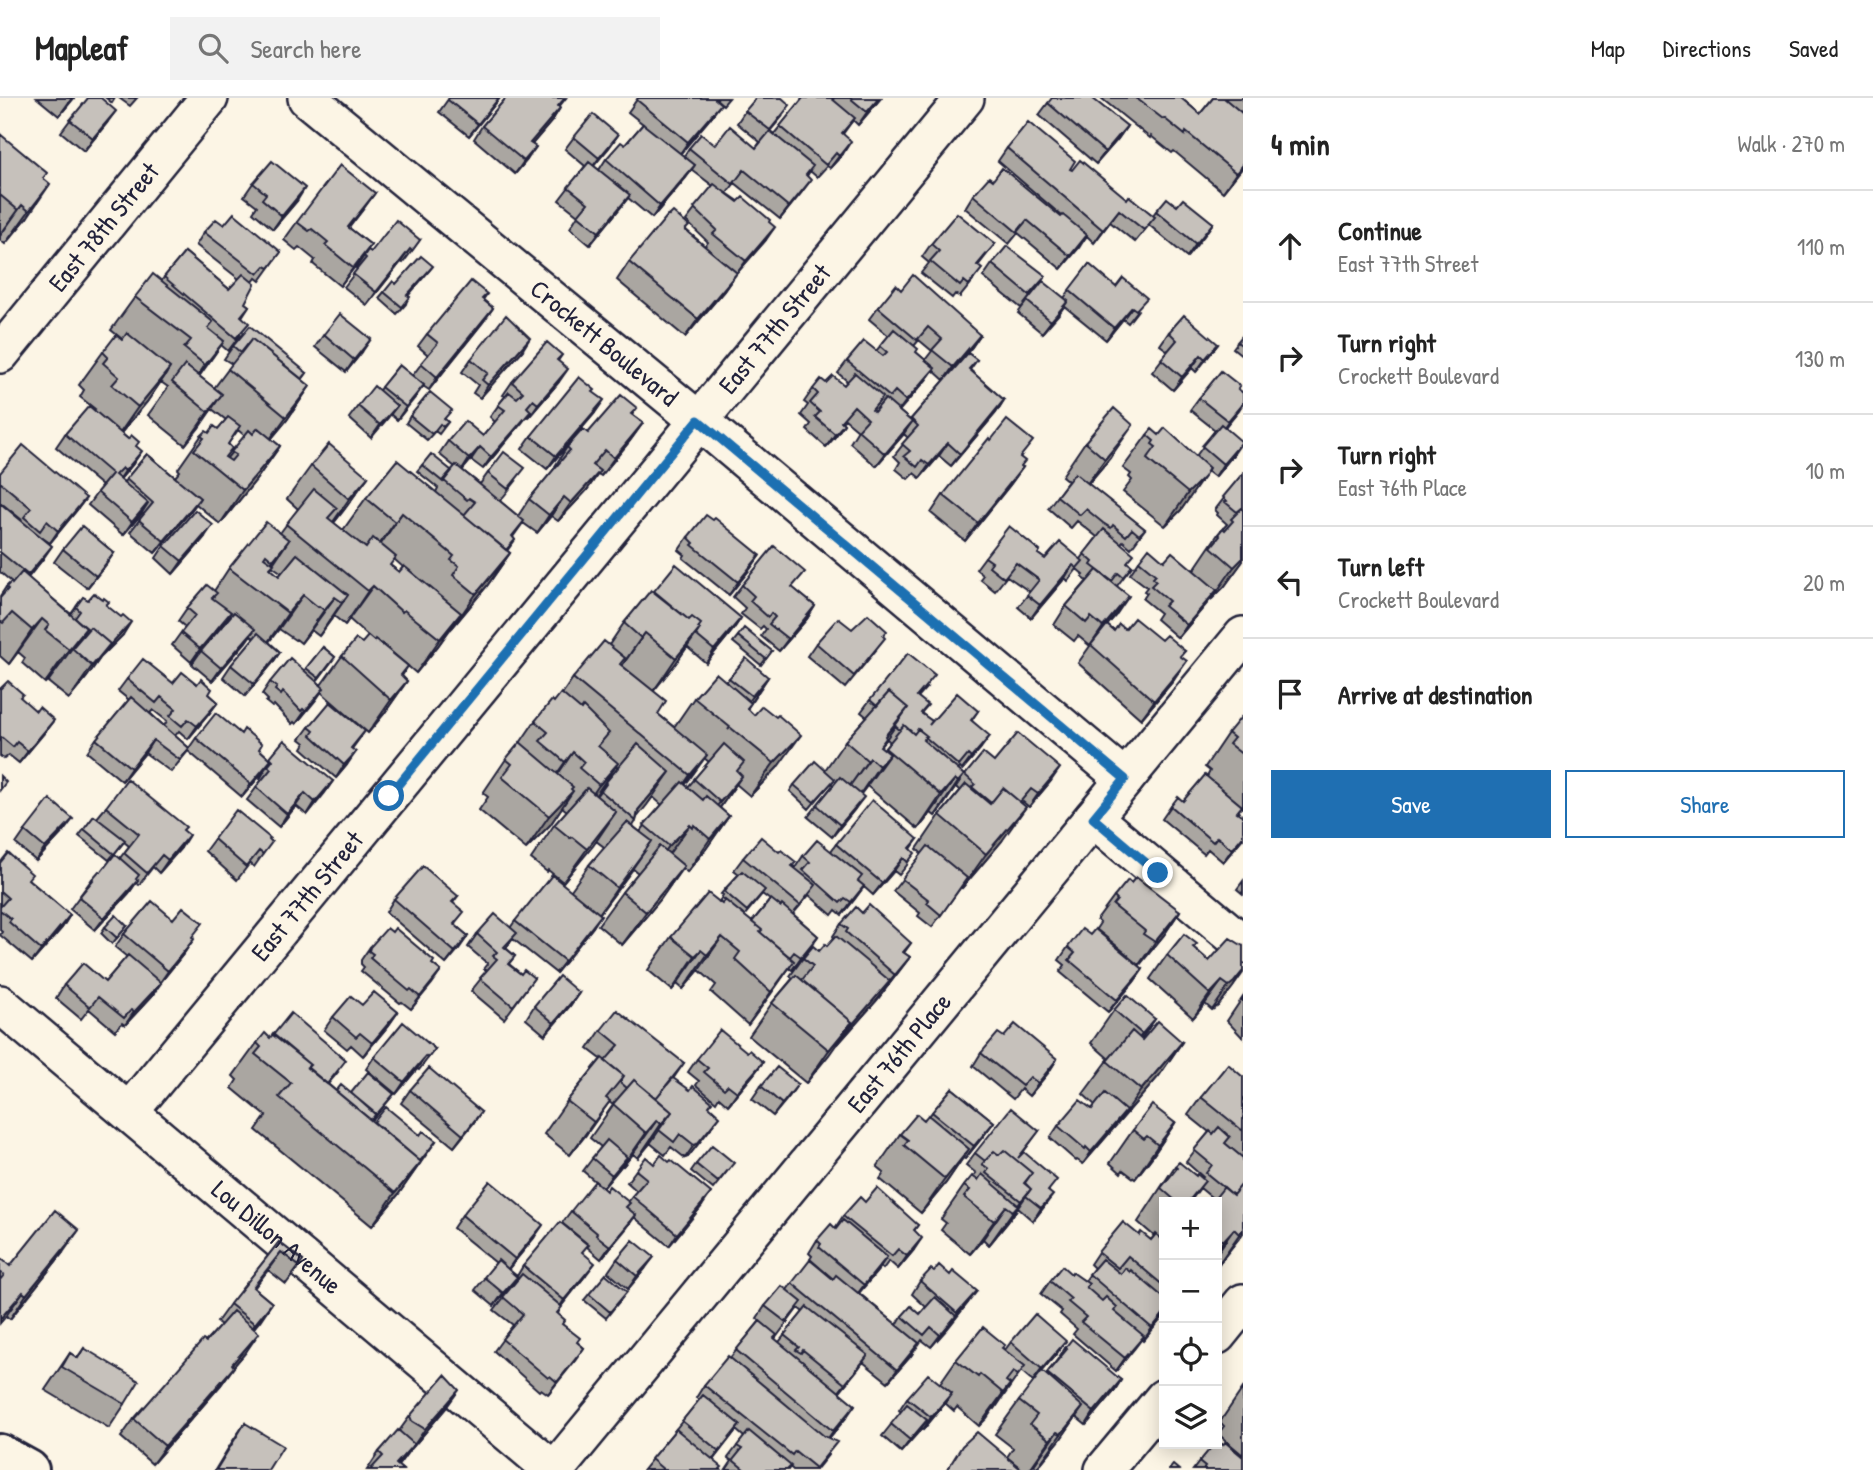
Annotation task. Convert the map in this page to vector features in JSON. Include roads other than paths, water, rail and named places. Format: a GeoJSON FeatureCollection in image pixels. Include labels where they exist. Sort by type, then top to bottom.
{"type":"FeatureCollection","features":[{"type":"Feature","properties":{"kind":"main road"},"geometry":{"type":"LineString","coordinates":[[0,1454],[29,1470]]}},
{"type":"Feature","properties":{"kind":"street","name":"East 78th Street"},"geometry":{"type":"LineString","coordinates":[[0,354],[209,98]]}},
{"type":"Feature","properties":{"kind":"street","name":"Crockett Boulevard"},"geometry":{"type":"LineString","coordinates":[[307,98],[698,420],[1125,779]]}},
{"type":"Feature","properties":{"kind":"street","name":"East 77th Street"},"geometry":{"type":"LineString","coordinates":[[129,1112],[965,98]]}},
{"type":"Feature","properties":{"kind":"street","name":"East 76th Place"},"geometry":{"type":"LineString","coordinates":[[554,1470],[1243,636]]}},
{"type":"Feature","properties":{"kind":"street"},"geometry":{"type":"LineString","coordinates":[[1093,818],[1243,944]]}},
{"type":"Feature","properties":{"kind":"street","name":"Lou Dillon Avenue"},"geometry":{"type":"LineString","coordinates":[[0,1004],[554,1470]]}},
{"type":"Feature","properties":{"kind":"street"},"geometry":{"type":"LineString","coordinates":[[1222,1329],[1243,1303]]}},
{"type":"Feature","properties":{"kind":"street"},"geometry":{"type":"LineString","coordinates":[[1104,1470],[1159,1404]]}}]}
